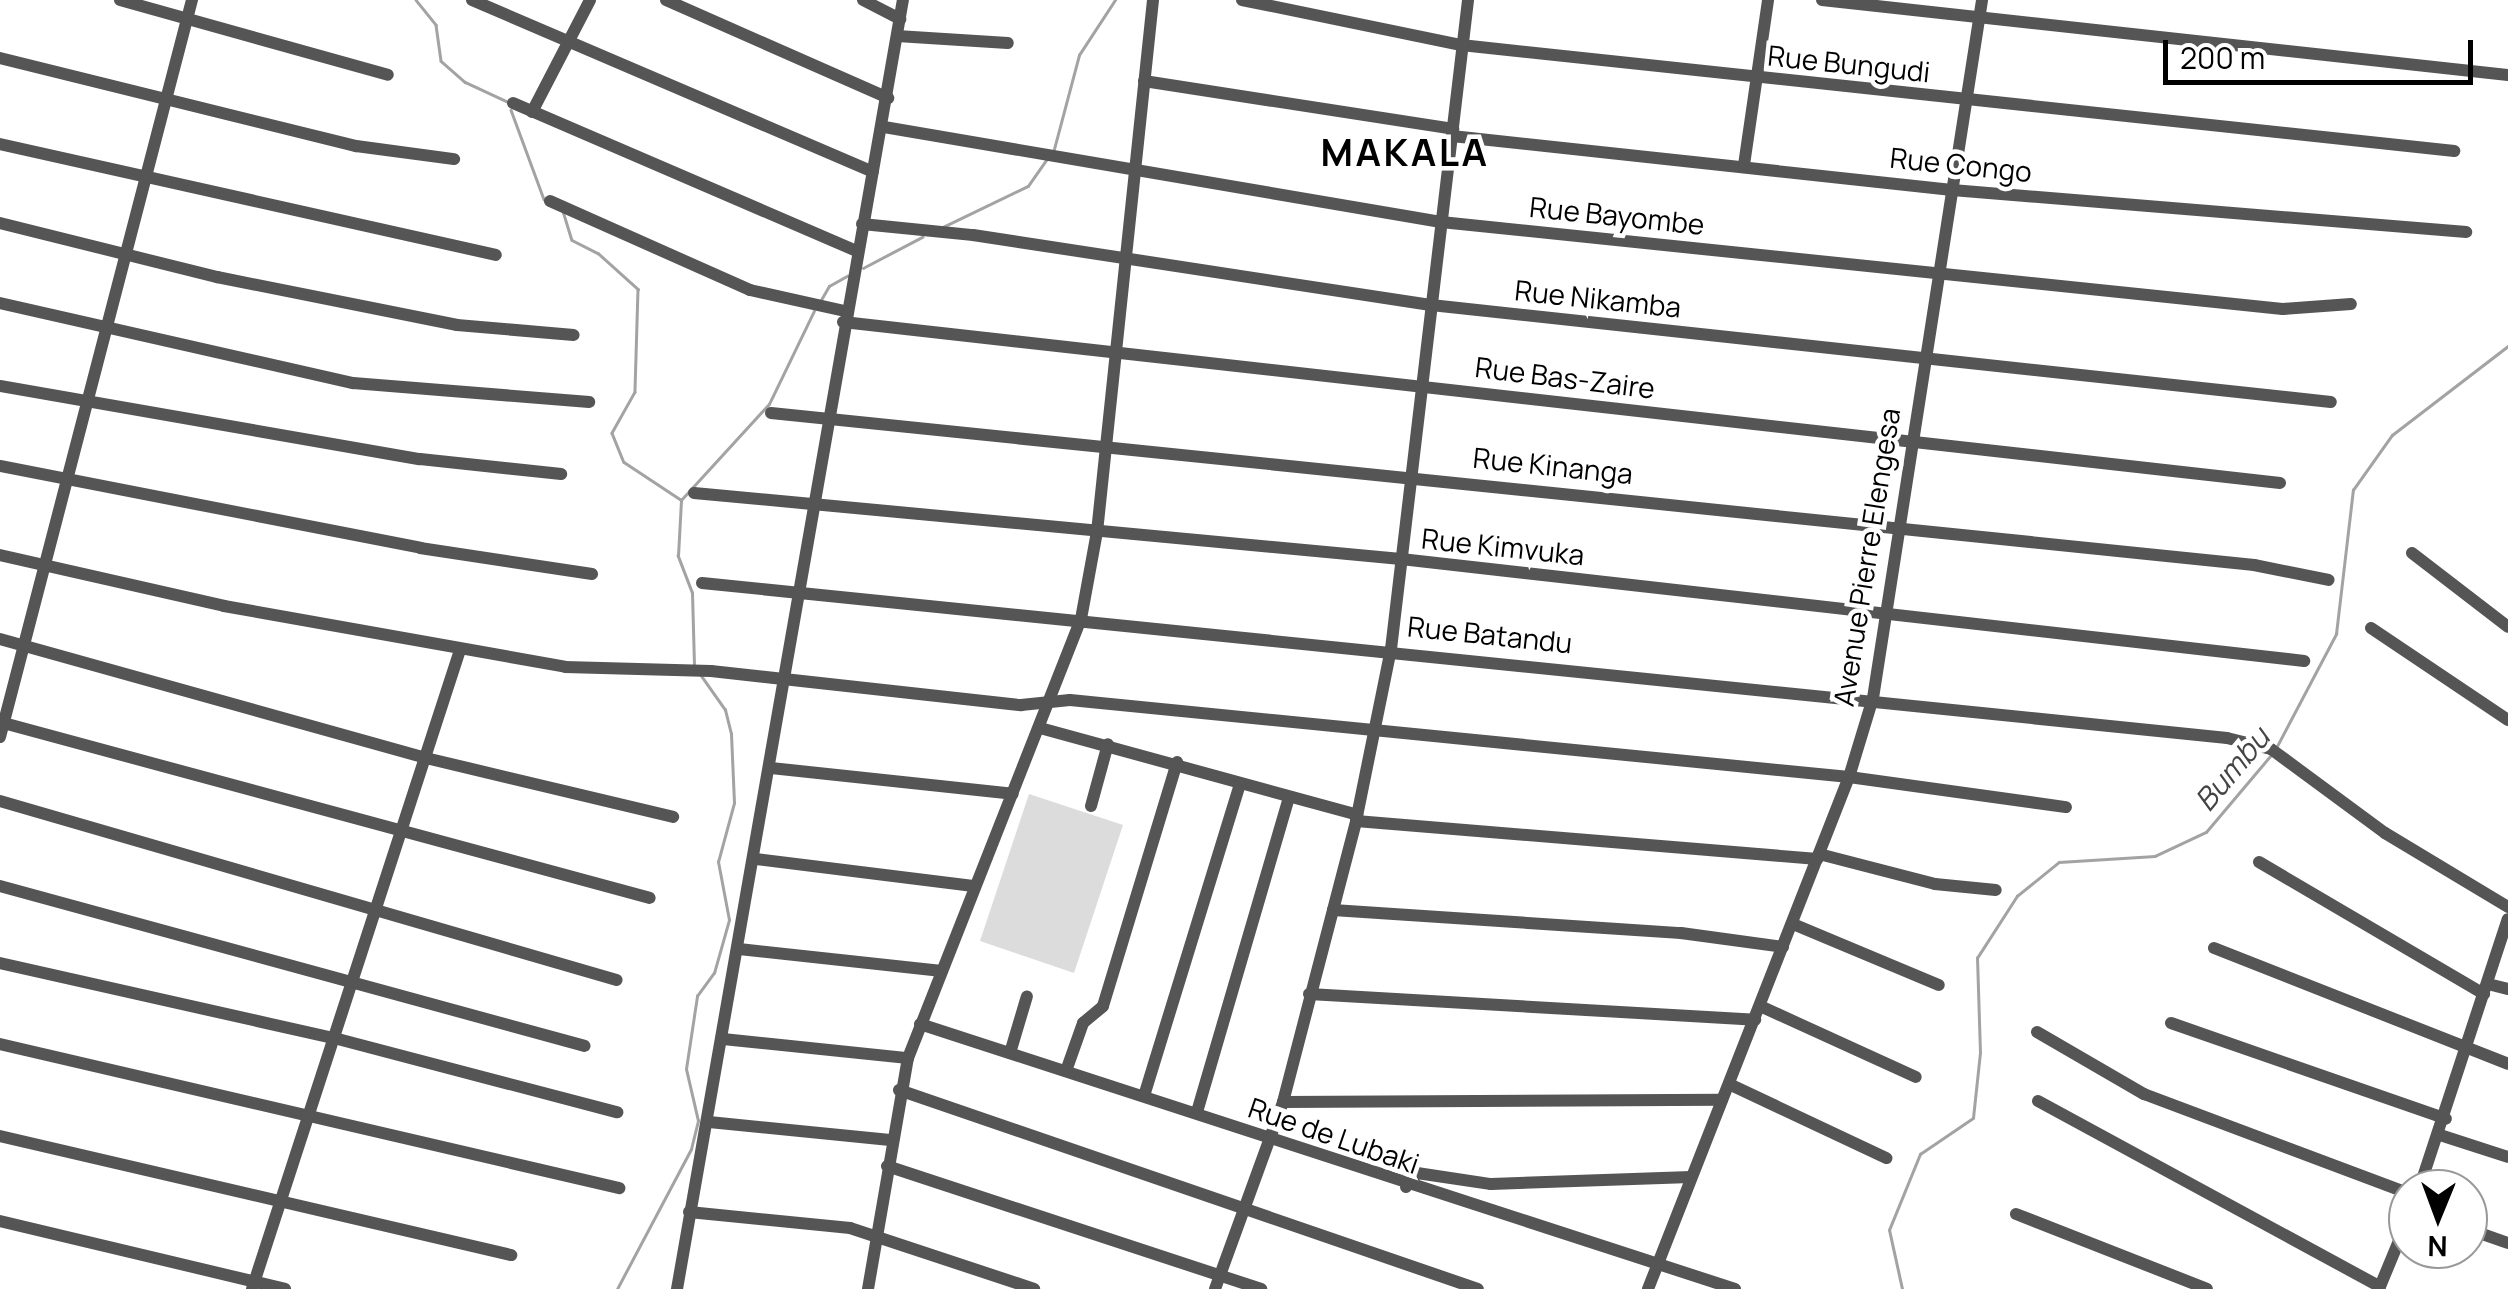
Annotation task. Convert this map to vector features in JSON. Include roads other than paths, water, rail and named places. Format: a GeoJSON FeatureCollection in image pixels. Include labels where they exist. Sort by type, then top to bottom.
{"type":"FeatureCollection","features":[{"type":"Feature","properties":{"kind":"street"},"geometry":{"type":"LineString","coordinates":[[120,0],[388,75]]}},
{"type":"Feature","properties":{"kind":"street"},"geometry":{"type":"LineString","coordinates":[[192,0],[122,254],[90,402],[27,646],[1,727],[650,898]]}},
{"type":"Feature","properties":{"kind":"street"},"geometry":{"type":"LineString","coordinates":[[472,0],[873,172]]}},
{"type":"Feature","properties":{"kind":"street"},"geometry":{"type":"LineString","coordinates":[[532,112],[590,0]]}},
{"type":"Feature","properties":{"kind":"street"},"geometry":{"type":"LineString","coordinates":[[666,0],[888,98]]}},
{"type":"Feature","properties":{"kind":"street"},"geometry":{"type":"LineString","coordinates":[[862,0],[900,18]]}},
{"type":"Feature","properties":{"kind":"street"},"geometry":{"type":"LineString","coordinates":[[677,1289],[756,859],[780,678],[856,251],[884,126],[903,0]]}},
{"type":"Feature","properties":{"kind":"street"},"geometry":{"type":"LineString","coordinates":[[868,1289],[898,1090],[908,1058],[1081,619],[1097,532],[1113,349],[1154,0]]}},
{"type":"Feature","properties":{"kind":"street","name":"Rue Bungudi"},"geometry":{"type":"LineString","coordinates":[[1242,0],[1461,46],[2454,151]]}},
{"type":"Feature","properties":{"kind":"street"},"geometry":{"type":"LineString","coordinates":[[1215,1289],[1271,1143],[1357,818],[1390,649],[1468,0]]}},
{"type":"Feature","properties":{"kind":"street"},"geometry":{"type":"LineString","coordinates":[[1744,165],[1768,0]]}},
{"type":"Feature","properties":{"kind":"street"},"geometry":{"type":"LineString","coordinates":[[1822,0],[2508,75]]}},
{"type":"Feature","properties":{"kind":"street","name":"Avenue Pierre Elengesa"},"geometry":{"type":"LineString","coordinates":[[1648,1289],[1849,777],[1873,698],[1922,358],[1982,0]]}},
{"type":"Feature","properties":{"kind":"street"},"geometry":{"type":"LineString","coordinates":[[897,36],[1008,43]]}},
{"type":"Feature","properties":{"kind":"street"},"geometry":{"type":"LineString","coordinates":[[0,58],[163,102],[356,146],[454,160]]}},
{"type":"Feature","properties":{"kind":"street","name":"Rue Congo"},"geometry":{"type":"LineString","coordinates":[[1144,81],[1453,133],[1952,190],[2466,232]]}},
{"type":"Feature","properties":{"kind":"street"},"geometry":{"type":"LineString","coordinates":[[514,103],[856,251]]}},
{"type":"Feature","properties":{"kind":"street","name":"Rue Bayombe"},"geometry":{"type":"LineString","coordinates":[[884,126],[1441,222],[2283,309],[2351,304]]}},
{"type":"Feature","properties":{"kind":"street"},"geometry":{"type":"LineString","coordinates":[[0,144],[143,179],[496,254]]}},
{"type":"Feature","properties":{"kind":"street","name":"Rue Bas-Zaire"},"geometry":{"type":"LineString","coordinates":[[550,201],[750,290],[844,317],[1910,443],[2280,482]]}},
{"type":"Feature","properties":{"kind":"street"},"geometry":{"type":"LineString","coordinates":[[0,223],[122,254],[457,325],[574,335]]}},
{"type":"Feature","properties":{"kind":"street","name":"Rue Nikamba"},"geometry":{"type":"LineString","coordinates":[[862,224],[1126,258],[1431,306],[2331,402]]}},
{"type":"Feature","properties":{"kind":"street"},"geometry":{"type":"LineString","coordinates":[[0,302],[354,383],[589,402]]}},
{"type":"Feature","properties":{"kind":"street"},"geometry":{"type":"LineString","coordinates":[[0,386],[420,459],[561,474]]}},
{"type":"Feature","properties":{"kind":"street","name":"Rue Kinanga"},"geometry":{"type":"LineString","coordinates":[[771,413],[1410,475],[2254,565],[2328,580]]}},
{"type":"Feature","properties":{"kind":"street"},"geometry":{"type":"LineString","coordinates":[[0,466],[420,548],[592,574]]}},
{"type":"Feature","properties":{"kind":"street","name":"Rue Kimvuka"},"geometry":{"type":"LineString","coordinates":[[694,493],[813,508],[1401,560],[2304,661]]}},
{"type":"Feature","properties":{"kind":"street"},"geometry":{"type":"LineString","coordinates":[[2412,554],[2508,627]]}},
{"type":"Feature","properties":{"kind":"street"},"geometry":{"type":"LineString","coordinates":[[0,555],[460,650],[565,667],[780,678],[1374,730],[1849,777],[2066,807]]}},
{"type":"Feature","properties":{"kind":"street","name":"Rue Batandu"},"geometry":{"type":"LineString","coordinates":[[702,584],[1390,649],[2176,731],[2275,752],[2385,833],[2508,907]]}},
{"type":"Feature","properties":{"kind":"street"},"geometry":{"type":"LineString","coordinates":[[2371,628],[2508,720]]}},
{"type":"Feature","properties":{"kind":"street"},"geometry":{"type":"LineString","coordinates":[[0,639],[430,759],[673,817]]}},
{"type":"Feature","properties":{"kind":"street"},"geometry":{"type":"LineString","coordinates":[[253,1285],[430,759],[460,650]]}},
{"type":"Feature","properties":{"kind":"street"},"geometry":{"type":"LineString","coordinates":[[1040,728],[1177,762],[1357,818],[1818,857],[1935,884],[1996,890]]}},
{"type":"Feature","properties":{"kind":"street"},"geometry":{"type":"LineString","coordinates":[[1092,806],[1108,744]]}},
{"type":"Feature","properties":{"kind":"street"},"geometry":{"type":"LineString","coordinates":[[1066,1071],[1083,1024],[1103,1006],[1177,762]]}},
{"type":"Feature","properties":{"kind":"street"},"geometry":{"type":"LineString","coordinates":[[771,768],[1013,794]]}},
{"type":"Feature","properties":{"kind":"street"},"geometry":{"type":"LineString","coordinates":[[1144,1096],[1240,784]]}},
{"type":"Feature","properties":{"kind":"street"},"geometry":{"type":"LineString","coordinates":[[1197,1112],[1290,798]]}},
{"type":"Feature","properties":{"kind":"street"},"geometry":{"type":"LineString","coordinates":[[0,801],[376,915],[617,980]]}},
{"type":"Feature","properties":{"kind":"street"},"geometry":{"type":"LineString","coordinates":[[756,859],[974,886]]}},
{"type":"Feature","properties":{"kind":"street"},"geometry":{"type":"LineString","coordinates":[[2259,862],[2486,989],[2508,988]]}},
{"type":"Feature","properties":{"kind":"street"},"geometry":{"type":"LineString","coordinates":[[0,886],[586,1046]]}},
{"type":"Feature","properties":{"kind":"street"},"geometry":{"type":"LineString","coordinates":[[1332,910],[1681,933],[1783,947]]}},
{"type":"Feature","properties":{"kind":"street"},"geometry":{"type":"LineString","coordinates":[[2427,1169],[2508,919]]}},
{"type":"Feature","properties":{"kind":"street"},"geometry":{"type":"LineString","coordinates":[[1792,924],[1940,985]]}},
{"type":"Feature","properties":{"kind":"street"},"geometry":{"type":"LineString","coordinates":[[740,948],[942,970]]}},
{"type":"Feature","properties":{"kind":"street"},"geometry":{"type":"LineString","coordinates":[[2214,948],[2508,1064]]}},
{"type":"Feature","properties":{"kind":"street"},"geometry":{"type":"LineString","coordinates":[[0,963],[334,1038],[616,1112]]}},
{"type":"Feature","properties":{"kind":"street"},"geometry":{"type":"LineString","coordinates":[[1309,994],[1758,1013],[1916,1077]]}},
{"type":"Feature","properties":{"kind":"street"},"geometry":{"type":"LineString","coordinates":[[1010,1054],[1026,996]]}},
{"type":"Feature","properties":{"kind":"street"},"geometry":{"type":"LineString","coordinates":[[2171,1023],[2446,1119]]}},
{"type":"Feature","properties":{"kind":"street","name":"Rue de Lubaki"},"geometry":{"type":"LineString","coordinates":[[920,1024],[1197,1112],[1271,1143],[1406,1187],[1655,1268],[1734,1289]]}},
{"type":"Feature","properties":{"kind":"street"},"geometry":{"type":"LineString","coordinates":[[2037,1032],[2144,1094],[2388,1186]]}},
{"type":"Feature","properties":{"kind":"street"},"geometry":{"type":"LineString","coordinates":[[724,1039],[908,1058]]}},
{"type":"Feature","properties":{"kind":"street"},"geometry":{"type":"LineString","coordinates":[[0,1044],[312,1112],[619,1188]]}},
{"type":"Feature","properties":{"kind":"street"},"geometry":{"type":"LineString","coordinates":[[1729,1084],[1886,1158]]}},
{"type":"Feature","properties":{"kind":"street"},"geometry":{"type":"LineString","coordinates":[[898,1090],[1478,1289]]}},
{"type":"Feature","properties":{"kind":"street"},"geometry":{"type":"LineString","coordinates":[[1283,1102],[1722,1100]]}},
{"type":"Feature","properties":{"kind":"street"},"geometry":{"type":"LineString","coordinates":[[2038,1101],[2379,1288]]}},
{"type":"Feature","properties":{"kind":"street"},"geometry":{"type":"LineString","coordinates":[[709,1122],[890,1140]]}},
{"type":"Feature","properties":{"kind":"street"},"geometry":{"type":"LineString","coordinates":[[2440,1135],[2508,1157]]}},
{"type":"Feature","properties":{"kind":"street"},"geometry":{"type":"LineString","coordinates":[[0,1136],[511,1255]]}},
{"type":"Feature","properties":{"kind":"street"},"geometry":{"type":"LineString","coordinates":[[887,1166],[1261,1289]]}},
{"type":"Feature","properties":{"kind":"street"},"geometry":{"type":"LineString","coordinates":[[1406,1187],[1416,1173],[1491,1184],[1691,1177]]}},
{"type":"Feature","properties":{"kind":"street"},"geometry":{"type":"LineString","coordinates":[[689,1212],[876,1237],[1034,1289]]}},
{"type":"Feature","properties":{"kind":"street"},"geometry":{"type":"LineString","coordinates":[[2016,1214],[2207,1289]]}},
{"type":"Feature","properties":{"kind":"street"},"geometry":{"type":"LineString","coordinates":[[0,1221],[253,1285],[284,1289]]}},
{"type":"Feature","properties":{"kind":"waterway"},"geometry":{"type":"LineString","coordinates":[[416,0],[436,25],[441,61],[465,82],[508,102]]}},
{"type":"Feature","properties":{"kind":"waterway"},"geometry":{"type":"LineString","coordinates":[[1054,149],[1079,55],[1115,0]]}},
{"type":"Feature","properties":{"kind":"waterway"},"geometry":{"type":"LineString","coordinates":[[511,110],[544,199]]}},
{"type":"Feature","properties":{"kind":"waterway"},"geometry":{"type":"LineString","coordinates":[[943,227],[1028,186],[1047,159]]}},
{"type":"Feature","properties":{"kind":"waterway"},"geometry":{"type":"LineString","coordinates":[[563,211],[572,240],[598,253],[638,289],[635,392],[612,433],[624,462],[680,499]]}},
{"type":"Feature","properties":{"kind":"waterway"},"geometry":{"type":"LineString","coordinates":[[863,268],[922,237]]}},
{"type":"Feature","properties":{"kind":"waterway"},"geometry":{"type":"LineString","coordinates":[[821,300],[829,286],[847,276]]}},
{"type":"Feature","properties":{"kind":"waterway"},"geometry":{"type":"LineString","coordinates":[[694,665],[692,593],[678,556],[681,500],[769,404],[814,311]]}},
{"type":"Feature","properties":{"kind":"waterway","name":"Bumbu"},"geometry":{"type":"LineString","coordinates":[[2276,748],[2336,634],[2353,490],[2392,435],[2508,346]]}},
{"type":"Feature","properties":{"kind":"waterway"},"geometry":{"type":"LineString","coordinates":[[617,1289],[691,1149],[698,1121],[686,1069],[697,996],[714,973],[729,920],[718,862],[734,803],[731,734],[725,710],[701,676]]}},
{"type":"Feature","properties":{"kind":"waterway","name":"Bumbu"},"geometry":{"type":"LineString","coordinates":[[1902,1289],[1889,1230],[1920,1154],[1973,1118],[1980,1053],[1977,958],[2017,896],[2059,862],[2155,856],[2206,832],[2271,755]]}},
{"type":"Feature","properties":{"kind":"district","name":"MAKALA"},"geometry":{"type":"Point","coordinates":[1405,152]}}]}
